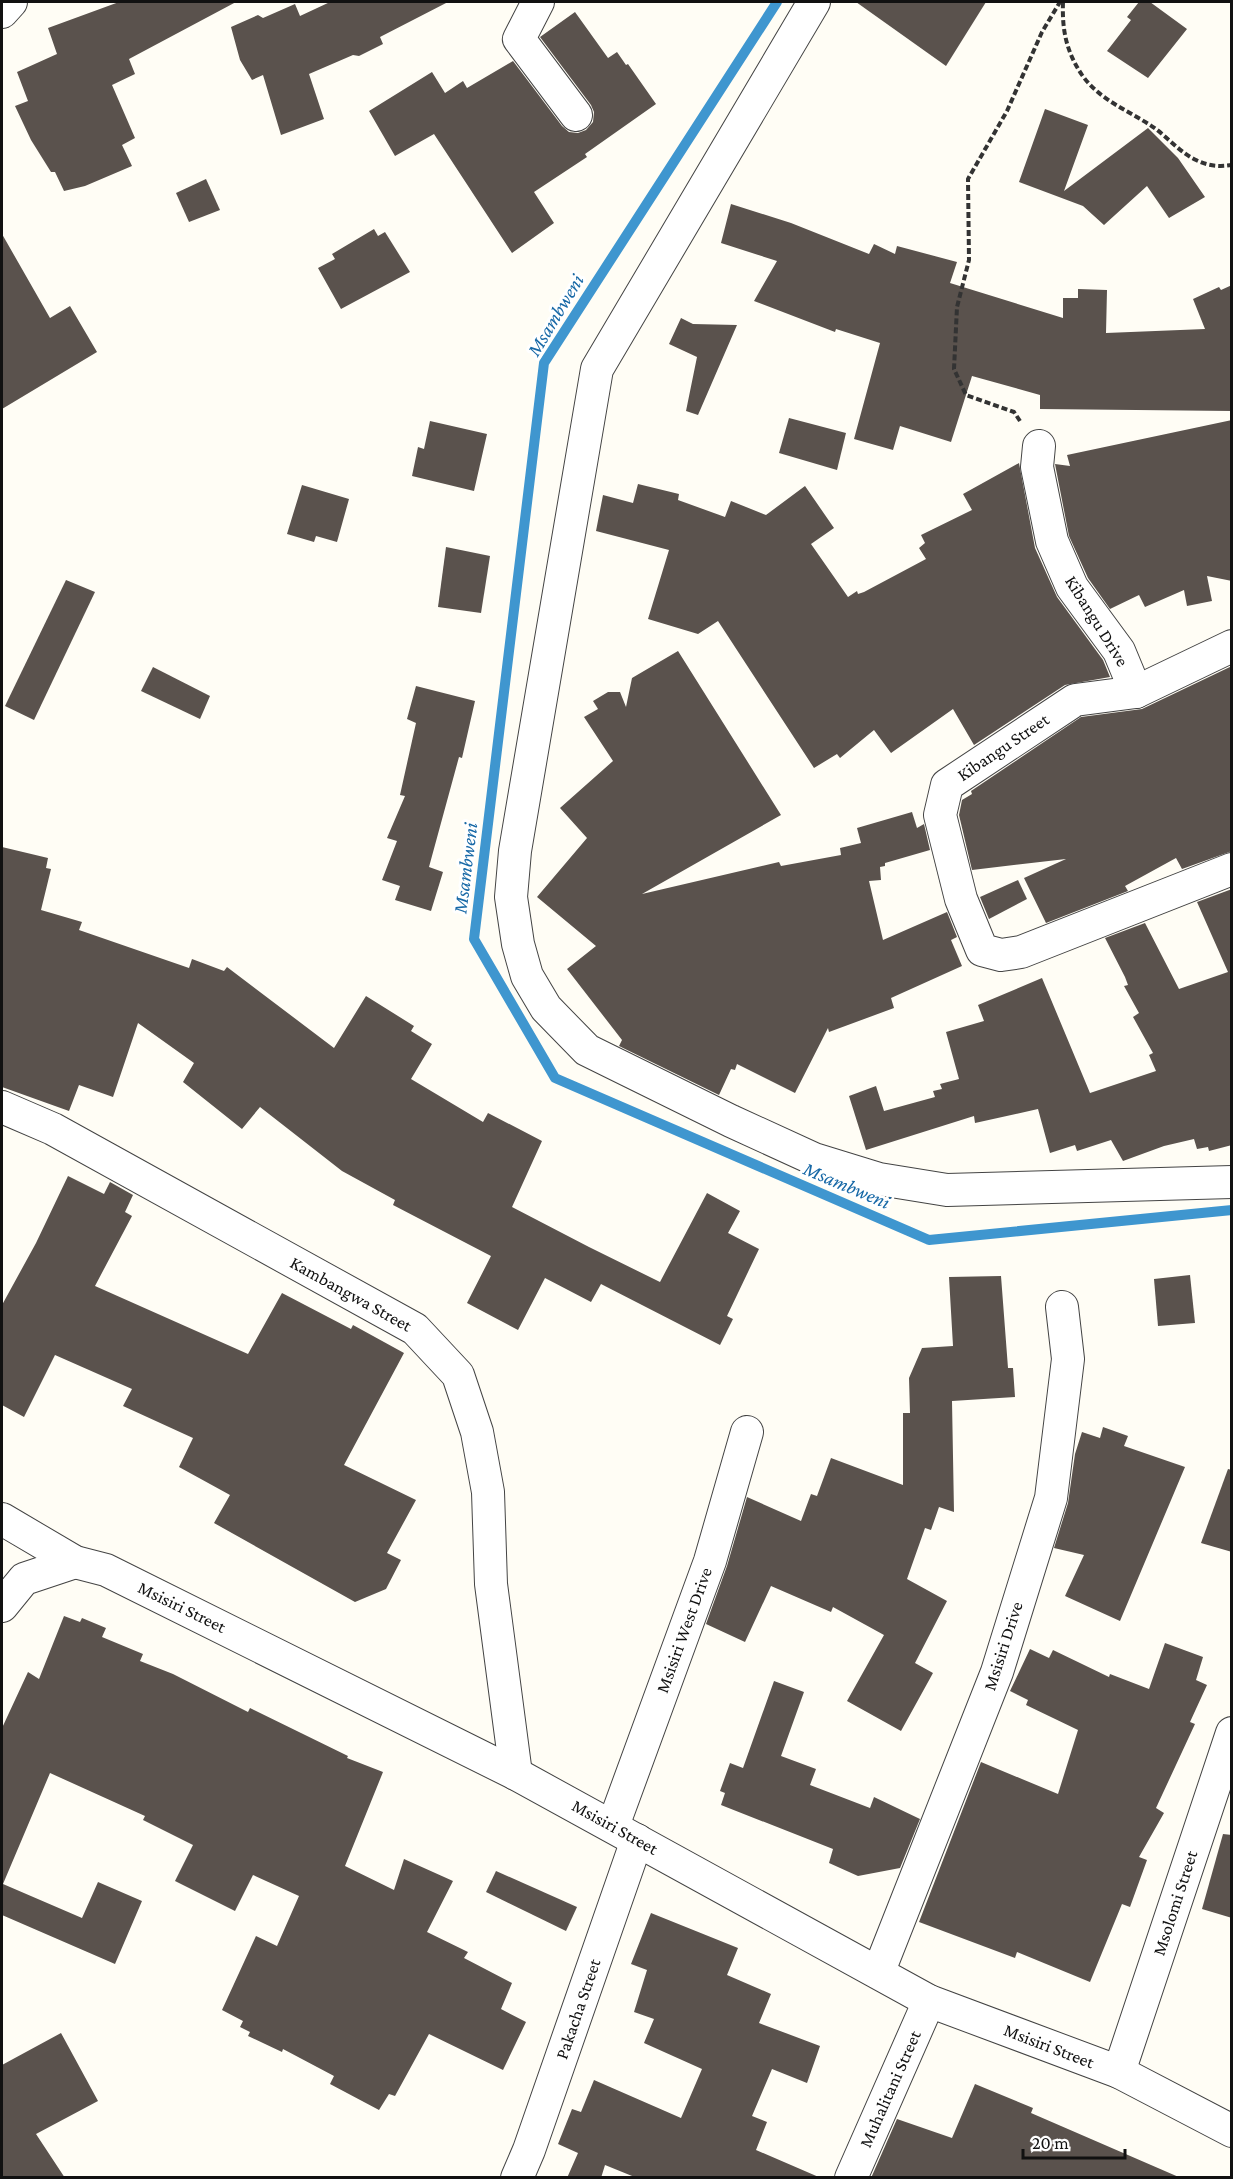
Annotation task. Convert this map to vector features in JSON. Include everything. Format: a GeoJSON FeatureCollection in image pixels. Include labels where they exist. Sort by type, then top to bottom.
{"type":"FeatureCollection","features":[{"type":"Feature","properties":{"kind":"street"},"geometry":{"type":"LineString","coordinates":[[2,12],[11,2]]}},
{"type":"Feature","properties":{"kind":"street"},"geometry":{"type":"LineString","coordinates":[[538,2],[519,39],[576,115]]}},
{"type":"Feature","properties":{"kind":"street"},"geometry":{"type":"LineString","coordinates":[[814,2],[597,369],[515,851],[511,897],[518,944],[527,976],[546,1008],[586,1050],[814,1159],[879,1179],[948,1190],[1232,1182]]}},
{"type":"Feature","properties":{"kind":"street","name":"Kibangu Drive"},"geometry":{"type":"LineString","coordinates":[[1038,446],[1037,467],[1052,541],[1072,587],[1119,651],[1136,692]]}},
{"type":"Feature","properties":{"kind":"street","name":"Kibangu Street"},"geometry":{"type":"LineString","coordinates":[[1232,646],[1136,692],[1075,700],[947,785],[940,815],[961,898],[982,950],[1001,955],[1021,952],[1232,869]]}},
{"type":"Feature","properties":{"kind":"street","name":"Kambangwa Street"},"geometry":{"type":"LineString","coordinates":[[2,1107],[53,1129],[415,1329],[458,1375],[477,1432],[488,1492],[491,1584],[516,1773]]}},
{"type":"Feature","properties":{"kind":"street","name":"Msisiri Drive"},"geometry":{"type":"LineString","coordinates":[[879,1971],[997,1672],[1051,1497],[1068,1359],[1062,1307]]}},
{"type":"Feature","properties":{"kind":"street","name":"Msisiri West Drive"},"geometry":{"type":"LineString","coordinates":[[625,1833],[710,1561],[747,1432]]}},
{"type":"Feature","properties":{"kind":"street","name":"Msisiri Street"},"geometry":{"type":"LineString","coordinates":[[2,1519],[75,1562],[106,1570],[516,1773],[879,1971],[929,2001],[1119,2072],[1232,2131]]}},
{"type":"Feature","properties":{"kind":"street"},"geometry":{"type":"LineString","coordinates":[[2,1606],[24,1579],[75,1562]]}},
{"type":"Feature","properties":{"kind":"street","name":"Msolomi Street"},"geometry":{"type":"LineString","coordinates":[[1119,2072],[1232,1733]]}},
{"type":"Feature","properties":{"kind":"street","name":"Pakacha Street"},"geometry":{"type":"LineString","coordinates":[[517,2178],[529,2150],[625,1833]]}},
{"type":"Feature","properties":{"kind":"street","name":"Muhalitani Street"},"geometry":{"type":"LineString","coordinates":[[851,2178],[929,2001]]}},
{"type":"Feature","properties":{"kind":"path"},"geometry":{"type":"LineString","coordinates":[[1062,2],[1062,28],[1067,49],[1084,78],[1110,102],[1156,129],[1195,160],[1219,167],[1232,165]]}},
{"type":"Feature","properties":{"kind":"path"},"geometry":{"type":"LineString","coordinates":[[1038,446],[1014,412],[966,395],[954,369],[957,307],[969,260],[968,179],[1007,111],[1042,32],[1062,2]]}},
{"type":"Feature","properties":{"kind":"building"},"geometry":{"type":"Polygon","coordinates":[[[119,2],[236,2],[129,59],[135,74],[112,85],[135,138],[122,145],[132,166],[85,186],[64,191],[55,172],[51,172],[31,140],[15,106],[28,101],[17,72],[57,54],[48,28],[119,2]]]}},
{"type":"Feature","properties":{"kind":"building"},"geometry":{"type":"Polygon","coordinates":[[[330,2],[448,2],[380,37],[383,44],[359,56],[353,55],[309,74],[324,119],[281,135],[263,75],[252,80],[240,60],[231,27],[258,15],[263,18],[295,4],[300,16],[330,2]]]}},
{"type":"Feature","properties":{"kind":"building"},"geometry":{"type":"Polygon","coordinates":[[[856,2],[986,2],[946,66],[856,2]]]}},
{"type":"Feature","properties":{"kind":"building"},"geometry":{"type":"Polygon","coordinates":[[[1139,2],[1150,2],[1187,29],[1148,78],[1107,51],[1131,20],[1127,17],[1139,2]]]}},
{"type":"Feature","properties":{"kind":"building"},"geometry":{"type":"Polygon","coordinates":[[[575,12],[608,58],[617,52],[656,104],[585,154],[587,157],[534,192],[554,223],[512,253],[434,134],[395,156],[369,111],[432,72],[445,93],[463,81],[467,88],[513,61],[562,126],[569,132],[578,133],[586,130],[593,122],[594,112],[591,105],[540,37],[575,12]]]}},
{"type":"Feature","properties":{"kind":"building"},"geometry":{"type":"Polygon","coordinates":[[[1045,109],[1088,125],[1064,191],[1148,128],[1178,158],[1205,197],[1169,218],[1147,186],[1104,225],[1083,206],[1019,182],[1045,109]]]}},
{"type":"Feature","properties":{"kind":"building"},"geometry":{"type":"Polygon","coordinates":[[[206,179],[220,210],[189,222],[176,193],[206,179]]]}},
{"type":"Feature","properties":{"kind":"building"},"geometry":{"type":"Polygon","coordinates":[[[731,204],[791,223],[869,254],[874,244],[895,254],[897,246],[957,262],[950,283],[1063,318],[1063,298],[1078,298],[1078,289],[1107,290],[1106,333],[1205,329],[1193,299],[1219,287],[1221,290],[1232,285],[1232,411],[1040,409],[1040,395],[972,376],[951,442],[900,426],[893,450],[854,439],[880,343],[836,329],[835,332],[754,301],[777,261],[721,243],[731,204]]]}},
{"type":"Feature","properties":{"kind":"building"},"geometry":{"type":"Polygon","coordinates":[[[374,229],[378,236],[385,232],[410,272],[341,309],[318,268],[335,259],[332,254],[374,229]]]}},
{"type":"Feature","properties":{"kind":"building"},"geometry":{"type":"Polygon","coordinates":[[[2,234],[50,318],[70,306],[97,352],[2,409],[2,234]]]}},
{"type":"Feature","properties":{"kind":"building"},"geometry":{"type":"Polygon","coordinates":[[[681,318],[693,324],[737,325],[698,415],[686,411],[697,357],[669,344],[681,318]]]}},
{"type":"Feature","properties":{"kind":"building"},"geometry":{"type":"Polygon","coordinates":[[[789,418],[846,433],[837,470],[779,453],[789,418]]]}},
{"type":"Feature","properties":{"kind":"building"},"geometry":{"type":"Polygon","coordinates":[[[1232,420],[1232,581],[1207,576],[1212,601],[1187,606],[1184,590],[1145,607],[1139,595],[1110,609],[1088,578],[1069,536],[1055,464],[1070,466],[1067,455],[1232,420]]]}},
{"type":"Feature","properties":{"kind":"building"},"geometry":{"type":"Polygon","coordinates":[[[430,421],[487,434],[474,491],[412,476],[418,447],[424,449],[430,421]]]}},
{"type":"Feature","properties":{"kind":"building"},"geometry":{"type":"Polygon","coordinates":[[[1019,463],[1035,548],[1057,597],[1103,660],[1110,677],[1065,685],[974,745],[953,709],[891,753],[874,730],[840,758],[837,754],[814,768],[718,621],[698,634],[648,619],[669,550],[596,531],[603,495],[633,503],[638,484],[679,494],[678,500],[725,517],[731,501],[766,515],[805,486],[834,528],[811,544],[848,597],[857,591],[858,594],[864,592],[926,559],[919,548],[925,543],[921,535],[972,510],[963,494],[1019,463]]]}},
{"type":"Feature","properties":{"kind":"building"},"geometry":{"type":"Polygon","coordinates":[[[302,485],[349,499],[337,542],[316,536],[314,542],[287,534],[302,485]]]}},
{"type":"Feature","properties":{"kind":"building"},"geometry":{"type":"Polygon","coordinates":[[[446,547],[490,556],[481,613],[438,607],[446,547]]]}},
{"type":"Feature","properties":{"kind":"building"},"geometry":{"type":"Polygon","coordinates":[[[66,580],[95,592],[34,720],[5,706],[66,580]]]}},
{"type":"Feature","properties":{"kind":"building"},"geometry":{"type":"Polygon","coordinates":[[[678,651],[781,815],[642,894],[779,862],[781,866],[841,855],[840,848],[861,843],[857,828],[912,812],[917,828],[924,824],[930,850],[885,863],[885,866],[880,867],[881,880],[869,881],[883,940],[947,912],[957,937],[951,940],[962,966],[891,998],[894,1008],[829,1032],[828,1028],[795,1093],[737,1064],[735,1070],[731,1069],[719,1095],[619,1046],[622,1040],[567,969],[596,946],[537,897],[587,838],[560,808],[613,761],[584,717],[598,709],[593,701],[608,692],[620,692],[626,707],[632,678],[678,651]]]}},
{"type":"Feature","properties":{"kind":"building"},"geometry":{"type":"Polygon","coordinates":[[[1232,666],[1232,851],[1182,869],[1176,858],[1125,886],[1128,891],[1046,923],[1024,878],[1066,859],[972,870],[959,815],[962,800],[972,794],[971,791],[1081,717],[1142,709],[1232,666]]]}},
{"type":"Feature","properties":{"kind":"building"},"geometry":{"type":"Polygon","coordinates":[[[153,667],[210,696],[200,719],[141,691],[153,667]]]}},
{"type":"Feature","properties":{"kind":"building"},"geometry":{"type":"Polygon","coordinates":[[[416,686],[475,701],[462,758],[459,757],[429,867],[443,872],[431,911],[395,900],[400,886],[382,880],[397,841],[387,838],[405,796],[400,795],[416,723],[407,719],[416,686]]]}},
{"type":"Feature","properties":{"kind":"building"},"geometry":{"type":"Polygon","coordinates":[[[2,847],[48,858],[46,868],[51,869],[41,910],[82,922],[79,930],[189,968],[192,959],[224,971],[227,967],[334,1048],[366,996],[414,1026],[411,1031],[432,1044],[411,1079],[483,1122],[488,1113],[542,1141],[512,1207],[589,1247],[660,1282],[707,1193],[740,1211],[728,1233],[759,1249],[727,1316],[733,1319],[720,1345],[601,1284],[591,1302],[545,1278],[518,1330],[467,1303],[491,1256],[393,1205],[395,1200],[342,1171],[260,1107],[242,1129],[183,1082],[194,1063],[138,1023],[113,1097],[79,1085],[69,1111],[2,1087],[2,847]]]}},
{"type":"Feature","properties":{"kind":"building"},"geometry":{"type":"Polygon","coordinates":[[[1018,880],[1027,899],[989,919],[980,897],[1018,880]]]}},
{"type":"Feature","properties":{"kind":"building"},"geometry":{"type":"Polygon","coordinates":[[[1232,889],[1232,1145],[1209,1151],[1208,1147],[1197,1149],[1194,1139],[1164,1146],[1123,1161],[1111,1140],[1077,1151],[1075,1145],[1050,1153],[1038,1109],[975,1123],[974,1116],[866,1150],[849,1096],[876,1086],[884,1111],[935,1097],[933,1091],[942,1089],[940,1084],[959,1079],[946,1032],[984,1021],[978,1005],[1042,978],[1090,1093],[1156,1071],[1149,1055],[1153,1053],[1133,1017],[1139,1013],[1124,986],[1128,985],[1125,977],[1105,938],[1145,923],[1179,989],[1228,972],[1197,902],[1232,889]]]}},
{"type":"Feature","properties":{"kind":"building"},"geometry":{"type":"Polygon","coordinates":[[[68,1176],[104,1194],[110,1182],[133,1195],[125,1212],[132,1216],[95,1286],[248,1354],[282,1293],[351,1329],[353,1325],[404,1353],[344,1465],[416,1500],[387,1553],[401,1560],[386,1589],[355,1602],[214,1523],[230,1495],[179,1467],[193,1438],[123,1406],[132,1389],[55,1355],[24,1417],[2,1405],[2,1305],[36,1243],[68,1176]]]}},
{"type":"Feature","properties":{"kind":"building"},"geometry":{"type":"Polygon","coordinates":[[[1190,1275],[1195,1323],[1158,1326],[1154,1279],[1190,1275]]]}},
{"type":"Feature","properties":{"kind":"building"},"geometry":{"type":"Polygon","coordinates":[[[1001,1276],[1008,1368],[1013,1368],[1015,1397],[952,1401],[954,1512],[939,1507],[931,1530],[925,1528],[907,1579],[947,1601],[915,1663],[933,1673],[901,1731],[847,1701],[884,1635],[833,1607],[831,1612],[771,1586],[745,1642],[706,1624],[727,1566],[747,1497],[801,1521],[811,1494],[817,1496],[831,1458],[903,1485],[903,1413],[910,1413],[909,1378],[922,1348],[953,1346],[949,1277],[1001,1276]]]}},
{"type":"Feature","properties":{"kind":"building"},"geometry":{"type":"Polygon","coordinates":[[[1103,1427],[1128,1436],[1124,1446],[1185,1467],[1120,1621],[1065,1596],[1084,1555],[1054,1548],[1068,1503],[1075,1454],[1082,1432],[1100,1438],[1103,1427]]]}},
{"type":"Feature","properties":{"kind":"building"},"geometry":{"type":"Polygon","coordinates":[[[1228,1469],[1232,1470],[1232,1552],[1201,1543],[1228,1469]]]}},
{"type":"Feature","properties":{"kind":"building"},"geometry":{"type":"Polygon","coordinates":[[[64,1616],[80,1622],[82,1618],[106,1628],[102,1637],[143,1654],[140,1661],[173,1674],[248,1712],[250,1708],[348,1756],[347,1758],[383,1772],[345,1866],[394,1890],[404,1859],[453,1881],[427,1932],[468,1952],[464,1958],[512,1983],[501,2009],[526,2022],[503,2070],[429,2034],[395,2096],[389,2094],[379,2110],[330,2084],[334,2076],[283,2049],[282,2052],[248,2036],[250,2032],[240,2027],[243,2021],[222,2010],[256,1936],[277,1946],[299,1896],[253,1875],[235,1911],[175,1881],[193,1845],[143,1820],[145,1816],[50,1773],[3,1884],[82,1918],[98,1882],[142,1901],[115,1964],[2,1915],[2,1728],[28,1672],[39,1679],[64,1616]]]}},
{"type":"Feature","properties":{"kind":"building"},"geometry":{"type":"Polygon","coordinates":[[[1165,1643],[1203,1657],[1196,1680],[1207,1685],[1190,1722],[1195,1724],[1156,1808],[1164,1813],[1139,1857],[1147,1860],[1130,1907],[1122,1904],[1090,1982],[1017,1952],[1015,1958],[919,1922],[981,1762],[1058,1794],[1078,1730],[1026,1705],[1028,1700],[1010,1691],[1030,1649],[1049,1658],[1053,1650],[1109,1677],[1110,1674],[1149,1689],[1165,1643]]]}},
{"type":"Feature","properties":{"kind":"building"},"geometry":{"type":"Polygon","coordinates":[[[774,1681],[804,1692],[781,1756],[816,1769],[810,1785],[870,1808],[874,1797],[920,1819],[900,1868],[858,1876],[829,1863],[833,1849],[721,1805],[725,1793],[720,1791],[730,1763],[743,1768],[774,1681]]]}},
{"type":"Feature","properties":{"kind":"building"},"geometry":{"type":"Polygon","coordinates":[[[1223,1834],[1232,1835],[1232,1918],[1202,1909],[1223,1834]]]}},
{"type":"Feature","properties":{"kind":"building"},"geometry":{"type":"Polygon","coordinates":[[[496,1871],[577,1907],[566,1931],[486,1892],[496,1871]]]}},
{"type":"Feature","properties":{"kind":"building"},"geometry":{"type":"Polygon","coordinates":[[[651,1913],[738,1948],[727,1975],[771,1994],[759,2023],[820,2046],[807,2083],[772,2069],[752,2116],[767,2122],[756,2150],[821,2178],[637,2178],[605,2165],[601,2178],[567,2178],[578,2153],[558,2144],[572,2109],[581,2112],[594,2080],[681,2118],[702,2069],[644,2043],[654,2019],[634,2012],[647,1970],[631,1964],[651,1913]]]}},
{"type":"Feature","properties":{"kind":"building"},"geometry":{"type":"Polygon","coordinates":[[[61,2033],[98,2101],[36,2134],[65,2178],[2,2178],[2,2065],[61,2033]]]}},
{"type":"Feature","properties":{"kind":"building"},"geometry":{"type":"Polygon","coordinates":[[[975,2084],[1033,2108],[1031,2113],[1181,2178],[871,2178],[897,2119],[952,2138],[975,2084]]]}},
{"type":"Feature","properties":{"kind":"waterway","name":"Msambweni"},"geometry":{"type":"LineString","coordinates":[[777,2],[544,363],[474,939],[555,1078],[929,1240],[1232,1210]]}}]}
